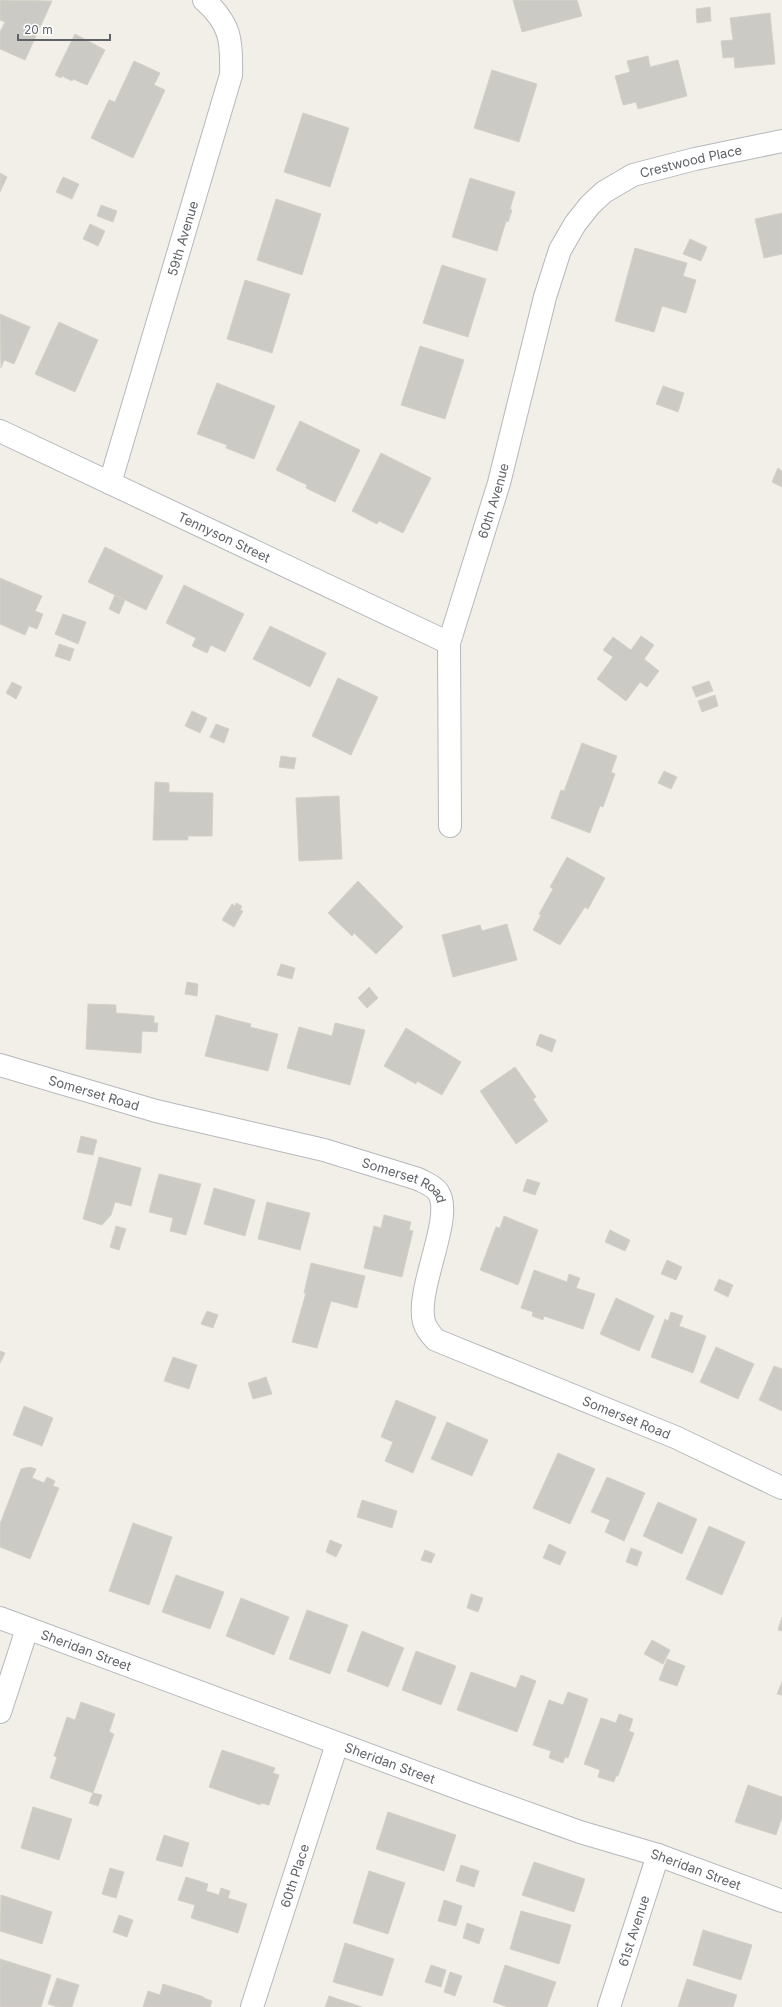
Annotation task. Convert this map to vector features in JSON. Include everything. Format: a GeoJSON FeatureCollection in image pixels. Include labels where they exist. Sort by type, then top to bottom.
{"type":"FeatureCollection","features":[{"type":"Feature","properties":{"kind":"street","name":"59th Avenue"},"geometry":{"type":"LineString","coordinates":[[110,483],[231,75],[231,45],[222,18],[204,0]]}},
{"type":"Feature","properties":{"kind":"street","name":"Crestwood Place"},"geometry":{"type":"LineString","coordinates":[[604,192],[633,175],[695,159],[782,141]]}},
{"type":"Feature","properties":{"kind":"street","name":"60th Avenue"},"geometry":{"type":"LineString","coordinates":[[450,826],[449,643],[499,483],[545,297],[560,250],[575,224],[590,205],[604,192]]}},
{"type":"Feature","properties":{"kind":"street","name":"Tennyson Street"},"geometry":{"type":"LineString","coordinates":[[0,431],[449,643]]}},
{"type":"Feature","properties":{"kind":"street","name":"Somerset Road"},"geometry":{"type":"LineString","coordinates":[[0,1065],[156,1111],[324,1150],[418,1180],[432,1186],[439,1193],[442,1204],[442,1220],[426,1286],[424,1321],[436,1340],[675,1437],[782,1488]]}},
{"type":"Feature","properties":{"kind":"street","name":"Sheridan Street"},"geometry":{"type":"LineString","coordinates":[[0,1618],[337,1744],[580,1832],[658,1855],[782,1900]]}},
{"type":"Feature","properties":{"kind":"street"},"geometry":{"type":"LineString","coordinates":[[0,1712],[27,1629]]}},
{"type":"Feature","properties":{"kind":"street","name":"60th Place"},"geometry":{"type":"LineString","coordinates":[[252,2007],[337,1744]]}},
{"type":"Feature","properties":{"kind":"street","name":"61st Avenue"},"geometry":{"type":"LineString","coordinates":[[609,2007],[658,1855]]}},
{"type":"Feature","properties":{"kind":"building"},"geometry":{"type":"Polygon","coordinates":[[[0,0],[52,1],[25,60],[0,49],[0,32],[5,22],[0,20],[0,0]]]}},
{"type":"Feature","properties":{"kind":"building"},"geometry":{"type":"Polygon","coordinates":[[[513,0],[577,0],[582,16],[522,32],[513,0]]]}},
{"type":"Feature","properties":{"kind":"building"},"geometry":{"type":"Polygon","coordinates":[[[710,7],[711,21],[697,23],[696,9],[710,7]]]}},
{"type":"Feature","properties":{"kind":"building"},"geometry":{"type":"Polygon","coordinates":[[[770,13],[775,64],[735,68],[734,57],[723,58],[721,41],[733,40],[730,18],[770,13]]]}},
{"type":"Feature","properties":{"kind":"building"},"geometry":{"type":"Polygon","coordinates":[[[75,34],[105,50],[87,85],[73,79],[72,81],[62,76],[61,78],[55,75],[75,34]]]}},
{"type":"Feature","properties":{"kind":"building"},"geometry":{"type":"Polygon","coordinates":[[[648,56],[650,67],[678,60],[687,96],[638,109],[636,102],[623,105],[615,76],[630,72],[627,61],[648,56]]]}},
{"type":"Feature","properties":{"kind":"building"},"geometry":{"type":"Polygon","coordinates":[[[134,61],[160,73],[154,85],[165,90],[133,158],[91,138],[109,100],[115,102],[134,61]]]}},
{"type":"Feature","properties":{"kind":"building"},"geometry":{"type":"Polygon","coordinates":[[[492,70],[537,84],[519,142],[474,128],[492,70]]]}},
{"type":"Feature","properties":{"kind":"building"},"geometry":{"type":"Polygon","coordinates":[[[303,113],[349,128],[330,187],[284,172],[303,113]]]}},
{"type":"Feature","properties":{"kind":"building"},"geometry":{"type":"Polygon","coordinates":[[[0,173],[7,177],[0,192],[0,173]]]}},
{"type":"Feature","properties":{"kind":"building"},"geometry":{"type":"Polygon","coordinates":[[[63,177],[79,184],[72,199],[56,192],[63,177]]]}},
{"type":"Feature","properties":{"kind":"building"},"geometry":{"type":"Polygon","coordinates":[[[470,178],[515,192],[510,209],[512,210],[508,222],[506,221],[497,251],[452,237],[470,178]]]}},
{"type":"Feature","properties":{"kind":"building"},"geometry":{"type":"Polygon","coordinates":[[[276,199],[321,214],[302,275],[257,260],[276,199]]]}},
{"type":"Feature","properties":{"kind":"building"},"geometry":{"type":"Polygon","coordinates":[[[101,205],[117,211],[113,222],[97,216],[101,205]]]}},
{"type":"Feature","properties":{"kind":"building"},"geometry":{"type":"Polygon","coordinates":[[[782,213],[782,254],[764,258],[755,219],[782,213]]]}},
{"type":"Feature","properties":{"kind":"building"},"geometry":{"type":"Polygon","coordinates":[[[90,224],[105,231],[98,246],[83,239],[90,224]]]}},
{"type":"Feature","properties":{"kind":"building"},"geometry":{"type":"Polygon","coordinates":[[[690,239],[707,247],[701,261],[683,254],[690,239]]]}},
{"type":"Feature","properties":{"kind":"building"},"geometry":{"type":"Polygon","coordinates":[[[635,248],[687,263],[683,276],[696,280],[686,313],[662,306],[654,332],[615,321],[635,248]]]}},
{"type":"Feature","properties":{"kind":"building"},"geometry":{"type":"Polygon","coordinates":[[[442,265],[486,279],[468,337],[423,323],[442,265]]]}},
{"type":"Feature","properties":{"kind":"building"},"geometry":{"type":"Polygon","coordinates":[[[245,280],[290,294],[272,353],[227,339],[245,280]]]}},
{"type":"Feature","properties":{"kind":"building"},"geometry":{"type":"Polygon","coordinates":[[[0,314],[30,327],[14,364],[4,360],[1,368],[0,314]]]}},
{"type":"Feature","properties":{"kind":"building"},"geometry":{"type":"Polygon","coordinates":[[[59,322],[98,340],[75,392],[35,374],[59,322]]]}},
{"type":"Feature","properties":{"kind":"building"},"geometry":{"type":"Polygon","coordinates":[[[420,346],[464,360],[445,419],[401,405],[420,346]]]}},
{"type":"Feature","properties":{"kind":"building"},"geometry":{"type":"Polygon","coordinates":[[[217,383],[275,406],[254,459],[226,448],[227,445],[197,434],[217,383]]]}},
{"type":"Feature","properties":{"kind":"building"},"geometry":{"type":"Polygon","coordinates":[[[663,386],[684,393],[678,412],[656,404],[663,386]]]}},
{"type":"Feature","properties":{"kind":"building"},"geometry":{"type":"Polygon","coordinates":[[[300,421],[360,450],[335,502],[306,488],[307,485],[276,470],[300,421]]]}},
{"type":"Feature","properties":{"kind":"building"},"geometry":{"type":"Polygon","coordinates":[[[381,453],[431,478],[403,533],[379,521],[377,524],[352,511],[381,453]]]}},
{"type":"Feature","properties":{"kind":"building"},"geometry":{"type":"Polygon","coordinates":[[[778,468],[782,471],[782,487],[772,482],[778,468]]]}},
{"type":"Feature","properties":{"kind":"building"},"geometry":{"type":"Polygon","coordinates":[[[105,547],[163,576],[146,610],[88,582],[105,547]]]}},
{"type":"Feature","properties":{"kind":"building"},"geometry":{"type":"Polygon","coordinates":[[[0,578],[42,596],[35,611],[43,614],[37,629],[29,626],[25,635],[0,624],[0,578]]]}},
{"type":"Feature","properties":{"kind":"building"},"geometry":{"type":"Polygon","coordinates":[[[184,585],[244,614],[225,652],[211,645],[207,653],[192,646],[196,638],[166,623],[184,585]]]}},
{"type":"Feature","properties":{"kind":"building"},"geometry":{"type":"Polygon","coordinates":[[[115,595],[125,600],[119,614],[109,609],[115,595]]]}},
{"type":"Feature","properties":{"kind":"building"},"geometry":{"type":"Polygon","coordinates":[[[63,614],[86,622],[78,644],[55,634],[63,614]]]}},
{"type":"Feature","properties":{"kind":"building"},"geometry":{"type":"Polygon","coordinates":[[[270,626],[326,653],[310,687],[253,659],[270,626]]]}},
{"type":"Feature","properties":{"kind":"building"},"geometry":{"type":"Polygon","coordinates":[[[641,636],[654,645],[644,659],[659,671],[647,687],[640,682],[626,701],[597,679],[613,657],[603,650],[613,637],[631,650],[641,636]]]}},
{"type":"Feature","properties":{"kind":"building"},"geometry":{"type":"Polygon","coordinates":[[[59,644],[74,649],[70,661],[55,656],[59,644]]]}},
{"type":"Feature","properties":{"kind":"building"},"geometry":{"type":"Polygon","coordinates":[[[338,678],[378,697],[351,755],[312,736],[338,678]]]}},
{"type":"Feature","properties":{"kind":"building"},"geometry":{"type":"Polygon","coordinates":[[[709,681],[713,691],[696,697],[692,687],[709,681]]]}},
{"type":"Feature","properties":{"kind":"building"},"geometry":{"type":"Polygon","coordinates":[[[12,682],[22,687],[16,699],[6,693],[12,682]]]}},
{"type":"Feature","properties":{"kind":"building"},"geometry":{"type":"Polygon","coordinates":[[[715,695],[718,706],[702,712],[698,701],[715,695]]]}},
{"type":"Feature","properties":{"kind":"building"},"geometry":{"type":"Polygon","coordinates":[[[192,711],[207,718],[200,733],[185,726],[192,711]]]}},
{"type":"Feature","properties":{"kind":"building"},"geometry":{"type":"Polygon","coordinates":[[[216,724],[229,729],[224,743],[210,737],[216,724]]]}},
{"type":"Feature","properties":{"kind":"building"},"geometry":{"type":"Polygon","coordinates":[[[582,743],[617,756],[611,772],[615,774],[603,807],[600,806],[590,833],[551,818],[561,790],[564,791],[582,743]]]}},
{"type":"Feature","properties":{"kind":"building"},"geometry":{"type":"Polygon","coordinates":[[[281,756],[296,758],[294,769],[279,767],[281,756]]]}},
{"type":"Feature","properties":{"kind":"building"},"geometry":{"type":"Polygon","coordinates":[[[664,771],[677,777],[671,789],[658,783],[664,771]]]}},
{"type":"Feature","properties":{"kind":"building"},"geometry":{"type":"Polygon","coordinates":[[[155,782],[169,783],[169,792],[213,793],[212,836],[188,836],[188,840],[153,840],[155,782]]]}},
{"type":"Feature","properties":{"kind":"building"},"geometry":{"type":"Polygon","coordinates":[[[339,796],[342,859],[299,861],[296,798],[339,796]]]}},
{"type":"Feature","properties":{"kind":"building"},"geometry":{"type":"Polygon","coordinates":[[[567,857],[605,878],[588,909],[585,907],[560,945],[533,930],[541,915],[539,914],[553,889],[550,887],[567,857]]]}},
{"type":"Feature","properties":{"kind":"building"},"geometry":{"type":"Polygon","coordinates":[[[358,881],[403,927],[376,954],[354,933],[352,936],[328,913],[358,881]]]}},
{"type":"Feature","properties":{"kind":"building"},"geometry":{"type":"Polygon","coordinates":[[[236,903],[242,906],[240,910],[243,911],[234,927],[222,920],[232,904],[235,906],[236,903]]]}},
{"type":"Feature","properties":{"kind":"building"},"geometry":{"type":"Polygon","coordinates":[[[507,924],[517,960],[453,977],[442,935],[480,925],[482,931],[507,924]]]}},
{"type":"Feature","properties":{"kind":"building"},"geometry":{"type":"Polygon","coordinates":[[[281,964],[295,968],[292,979],[277,975],[281,964]]]}},
{"type":"Feature","properties":{"kind":"building"},"geometry":{"type":"Polygon","coordinates":[[[187,982],[198,984],[197,996],[185,994],[187,982]]]}},
{"type":"Feature","properties":{"kind":"building"},"geometry":{"type":"Polygon","coordinates":[[[369,987],[378,998],[367,1008],[358,998],[369,987]]]}},
{"type":"Feature","properties":{"kind":"building"},"geometry":{"type":"Polygon","coordinates":[[[88,1004],[116,1005],[116,1013],[154,1016],[154,1023],[158,1023],[157,1032],[142,1031],[141,1053],[86,1049],[88,1004]]]}},
{"type":"Feature","properties":{"kind":"building"},"geometry":{"type":"Polygon","coordinates":[[[216,1015],[251,1024],[250,1027],[278,1034],[268,1071],[205,1056],[216,1015]]]}},
{"type":"Feature","properties":{"kind":"building"},"geometry":{"type":"Polygon","coordinates":[[[335,1023],[365,1030],[350,1085],[287,1068],[299,1027],[332,1036],[335,1023]]]}},
{"type":"Feature","properties":{"kind":"building"},"geometry":{"type":"Polygon","coordinates":[[[406,1028],[461,1062],[442,1095],[417,1081],[416,1084],[384,1066],[406,1028]]]}},
{"type":"Feature","properties":{"kind":"building"},"geometry":{"type":"Polygon","coordinates":[[[540,1034],[556,1040],[552,1052],[536,1045],[540,1034]]]}},
{"type":"Feature","properties":{"kind":"building"},"geometry":{"type":"Polygon","coordinates":[[[515,1067],[536,1097],[533,1099],[548,1121],[516,1144],[480,1091],[515,1067]]]}},
{"type":"Feature","properties":{"kind":"building"},"geometry":{"type":"Polygon","coordinates":[[[81,1136],[97,1140],[93,1155],[77,1152],[81,1136]]]}},
{"type":"Feature","properties":{"kind":"building"},"geometry":{"type":"Polygon","coordinates":[[[99,1157],[141,1168],[131,1206],[115,1202],[111,1215],[102,1225],[83,1219],[99,1157]]]}},
{"type":"Feature","properties":{"kind":"building"},"geometry":{"type":"Polygon","coordinates":[[[159,1174],[201,1184],[186,1235],[170,1231],[173,1218],[149,1212],[159,1174]]]}},
{"type":"Feature","properties":{"kind":"building"},"geometry":{"type":"Polygon","coordinates":[[[527,1179],[540,1183],[535,1195],[523,1191],[527,1179]]]}},
{"type":"Feature","properties":{"kind":"building"},"geometry":{"type":"Polygon","coordinates":[[[214,1188],[255,1200],[245,1236],[204,1224],[214,1188]]]}},
{"type":"Feature","properties":{"kind":"building"},"geometry":{"type":"Polygon","coordinates":[[[267,1202],[310,1213],[300,1250],[258,1239],[267,1202]]]}},
{"type":"Feature","properties":{"kind":"building"},"geometry":{"type":"Polygon","coordinates":[[[384,1215],[411,1222],[409,1230],[413,1231],[402,1277],[364,1268],[374,1226],[381,1228],[384,1215]]]}},
{"type":"Feature","properties":{"kind":"building"},"geometry":{"type":"Polygon","coordinates":[[[504,1216],[538,1230],[518,1285],[480,1270],[496,1227],[500,1228],[504,1216]]]}},
{"type":"Feature","properties":{"kind":"building"},"geometry":{"type":"Polygon","coordinates":[[[116,1226],[126,1229],[119,1250],[110,1247],[116,1226]]]}},
{"type":"Feature","properties":{"kind":"building"},"geometry":{"type":"Polygon","coordinates":[[[610,1230],[630,1240],[625,1251],[605,1242],[610,1230]]]}},
{"type":"Feature","properties":{"kind":"building"},"geometry":{"type":"Polygon","coordinates":[[[667,1260],[682,1267],[676,1280],[661,1274],[667,1260]]]}},
{"type":"Feature","properties":{"kind":"building"},"geometry":{"type":"Polygon","coordinates":[[[311,1263],[365,1276],[357,1308],[331,1301],[317,1348],[292,1342],[306,1293],[304,1293],[311,1263]]]}},
{"type":"Feature","properties":{"kind":"building"},"geometry":{"type":"Polygon","coordinates":[[[534,1270],[567,1282],[569,1274],[580,1278],[576,1288],[595,1294],[583,1329],[544,1316],[543,1320],[532,1316],[533,1312],[521,1308],[534,1270]]]}},
{"type":"Feature","properties":{"kind":"building"},"geometry":{"type":"Polygon","coordinates":[[[719,1279],[733,1285],[728,1297],[714,1290],[719,1279]]]}},
{"type":"Feature","properties":{"kind":"building"},"geometry":{"type":"Polygon","coordinates":[[[616,1298],[654,1316],[639,1351],[600,1334],[616,1298]]]}},
{"type":"Feature","properties":{"kind":"building"},"geometry":{"type":"Polygon","coordinates":[[[207,1311],[218,1315],[213,1328],[201,1324],[207,1311]]]}},
{"type":"Feature","properties":{"kind":"building"},"geometry":{"type":"Polygon","coordinates":[[[671,1312],[683,1316],[679,1326],[706,1336],[693,1373],[651,1357],[665,1319],[668,1321],[671,1312]]]}},
{"type":"Feature","properties":{"kind":"building"},"geometry":{"type":"Polygon","coordinates":[[[716,1347],[754,1364],[738,1399],[700,1382],[716,1347]]]}},
{"type":"Feature","properties":{"kind":"building"},"geometry":{"type":"Polygon","coordinates":[[[0,1351],[5,1353],[0,1363],[0,1351]]]}},
{"type":"Feature","properties":{"kind":"building"},"geometry":{"type":"Polygon","coordinates":[[[173,1357],[197,1365],[189,1389],[164,1381],[173,1357]]]}},
{"type":"Feature","properties":{"kind":"building"},"geometry":{"type":"Polygon","coordinates":[[[774,1366],[782,1369],[782,1411],[759,1400],[774,1366]]]}},
{"type":"Feature","properties":{"kind":"building"},"geometry":{"type":"Polygon","coordinates":[[[266,1377],[272,1394],[253,1399],[248,1383],[266,1377]]]}},
{"type":"Feature","properties":{"kind":"building"},"geometry":{"type":"Polygon","coordinates":[[[396,1400],[436,1417],[413,1473],[385,1461],[393,1442],[381,1437],[396,1400]]]}},
{"type":"Feature","properties":{"kind":"building"},"geometry":{"type":"Polygon","coordinates":[[[24,1406],[53,1418],[42,1446],[13,1435],[24,1406]]]}},
{"type":"Feature","properties":{"kind":"building"},"geometry":{"type":"Polygon","coordinates":[[[447,1422],[488,1440],[472,1476],[431,1459],[447,1422]]]}},
{"type":"Feature","properties":{"kind":"building"},"geometry":{"type":"Polygon","coordinates":[[[558,1453],[595,1469],[570,1524],[533,1508],[558,1453]]]}},
{"type":"Feature","properties":{"kind":"building"},"geometry":{"type":"Polygon","coordinates":[[[30,1467],[36,1469],[32,1478],[44,1483],[47,1477],[55,1481],[53,1486],[59,1488],[30,1559],[0,1547],[0,1524],[21,1469],[30,1467]]]}},
{"type":"Feature","properties":{"kind":"building"},"geometry":{"type":"Polygon","coordinates":[[[607,1477],[645,1493],[624,1541],[605,1532],[610,1520],[591,1512],[607,1477]]]}},
{"type":"Feature","properties":{"kind":"building"},"geometry":{"type":"Polygon","coordinates":[[[362,1500],[397,1511],[392,1528],[357,1517],[362,1500]]]}},
{"type":"Feature","properties":{"kind":"building"},"geometry":{"type":"Polygon","coordinates":[[[658,1502],[697,1519],[682,1554],[643,1536],[658,1502]]]}},
{"type":"Feature","properties":{"kind":"building"},"geometry":{"type":"Polygon","coordinates":[[[133,1523],[172,1537],[149,1605],[109,1591],[133,1523]]]}},
{"type":"Feature","properties":{"kind":"building"},"geometry":{"type":"Polygon","coordinates":[[[709,1526],[745,1542],[722,1595],[686,1579],[709,1526]]]}},
{"type":"Feature","properties":{"kind":"building"},"geometry":{"type":"Polygon","coordinates":[[[330,1540],[342,1545],[336,1557],[326,1552],[330,1540]]]}},
{"type":"Feature","properties":{"kind":"building"},"geometry":{"type":"Polygon","coordinates":[[[549,1544],[566,1552],[560,1565],[543,1558],[549,1544]]]}},
{"type":"Feature","properties":{"kind":"building"},"geometry":{"type":"Polygon","coordinates":[[[631,1548],[642,1552],[637,1566],[626,1562],[631,1548]]]}},
{"type":"Feature","properties":{"kind":"building"},"geometry":{"type":"Polygon","coordinates":[[[425,1550],[435,1554],[431,1563],[421,1560],[425,1550]]]}},
{"type":"Feature","properties":{"kind":"building"},"geometry":{"type":"Polygon","coordinates":[[[176,1575],[224,1592],[210,1629],[162,1612],[176,1575]]]}},
{"type":"Feature","properties":{"kind":"building"},"geometry":{"type":"Polygon","coordinates":[[[471,1594],[483,1598],[478,1612],[467,1608],[471,1594]]]}},
{"type":"Feature","properties":{"kind":"building"},"geometry":{"type":"Polygon","coordinates":[[[241,1598],[289,1617],[274,1655],[226,1636],[241,1598]]]}},
{"type":"Feature","properties":{"kind":"building"},"geometry":{"type":"Polygon","coordinates":[[[307,1610],[348,1625],[330,1674],[289,1659],[307,1610]]]}},
{"type":"Feature","properties":{"kind":"building"},"geometry":{"type":"Polygon","coordinates":[[[782,1617],[782,1631],[778,1630],[782,1617]]]}},
{"type":"Feature","properties":{"kind":"building"},"geometry":{"type":"Polygon","coordinates":[[[362,1631],[404,1648],[388,1687],[347,1671],[362,1631]]]}},
{"type":"Feature","properties":{"kind":"building"},"geometry":{"type":"Polygon","coordinates":[[[652,1640],[670,1650],[663,1664],[644,1654],[652,1640]]]}},
{"type":"Feature","properties":{"kind":"building"},"geometry":{"type":"Polygon","coordinates":[[[416,1651],[456,1666],[441,1705],[402,1690],[416,1651]]]}},
{"type":"Feature","properties":{"kind":"building"},"geometry":{"type":"Polygon","coordinates":[[[667,1659],[685,1666],[677,1686],[659,1680],[667,1659]]]}},
{"type":"Feature","properties":{"kind":"building"},"geometry":{"type":"Polygon","coordinates":[[[471,1672],[516,1688],[521,1675],[536,1681],[517,1732],[457,1710],[471,1672]]]}},
{"type":"Feature","properties":{"kind":"building"},"geometry":{"type":"Polygon","coordinates":[[[782,1682],[782,1695],[777,1694],[782,1682]]]}},
{"type":"Feature","properties":{"kind":"building"},"geometry":{"type":"Polygon","coordinates":[[[568,1692],[588,1699],[568,1758],[565,1757],[563,1763],[549,1758],[551,1751],[533,1745],[549,1700],[563,1705],[568,1692]]]}},
{"type":"Feature","properties":{"kind":"building"},"geometry":{"type":"Polygon","coordinates":[[[81,1702],[115,1714],[109,1732],[114,1734],[93,1793],[50,1778],[57,1757],[54,1756],[67,1717],[75,1720],[81,1702]]]}},
{"type":"Feature","properties":{"kind":"building"},"geometry":{"type":"Polygon","coordinates":[[[619,1714],[633,1719],[629,1731],[634,1733],[618,1776],[616,1776],[614,1782],[598,1777],[600,1770],[584,1764],[601,1718],[616,1723],[619,1714]]]}},
{"type":"Feature","properties":{"kind":"building"},"geometry":{"type":"Polygon","coordinates":[[[222,1750],[275,1768],[273,1773],[279,1775],[269,1805],[261,1803],[260,1805],[209,1787],[222,1750]]]}},
{"type":"Feature","properties":{"kind":"building"},"geometry":{"type":"Polygon","coordinates":[[[748,1785],[782,1797],[782,1817],[776,1835],[735,1822],[748,1785]]]}},
{"type":"Feature","properties":{"kind":"building"},"geometry":{"type":"Polygon","coordinates":[[[93,1793],[102,1795],[98,1806],[89,1803],[93,1793]]]}},
{"type":"Feature","properties":{"kind":"building"},"geometry":{"type":"Polygon","coordinates":[[[33,1807],[72,1819],[59,1860],[21,1848],[33,1807]]]}},
{"type":"Feature","properties":{"kind":"building"},"geometry":{"type":"Polygon","coordinates":[[[388,1812],[456,1835],[444,1871],[376,1849],[388,1812]]]}},
{"type":"Feature","properties":{"kind":"building"},"geometry":{"type":"Polygon","coordinates":[[[164,1835],[189,1843],[182,1867],[156,1860],[164,1835]]]}},
{"type":"Feature","properties":{"kind":"building"},"geometry":{"type":"Polygon","coordinates":[[[534,1862],[585,1879],[574,1912],[522,1895],[534,1862]]]}},
{"type":"Feature","properties":{"kind":"building"},"geometry":{"type":"Polygon","coordinates":[[[461,1865],[479,1871],[474,1887],[456,1881],[461,1865]]]}},
{"type":"Feature","properties":{"kind":"building"},"geometry":{"type":"Polygon","coordinates":[[[110,1868],[124,1872],[116,1898],[102,1894],[110,1868]]]}},
{"type":"Feature","properties":{"kind":"building"},"geometry":{"type":"Polygon","coordinates":[[[369,1871],[405,1883],[388,1934],[353,1923],[369,1871]]]}},
{"type":"Feature","properties":{"kind":"building"},"geometry":{"type":"Polygon","coordinates":[[[186,1877],[208,1884],[206,1891],[219,1895],[221,1888],[230,1891],[228,1898],[247,1904],[238,1933],[191,1918],[195,1905],[178,1900],[186,1877]]]}},
{"type":"Feature","properties":{"kind":"building"},"geometry":{"type":"Polygon","coordinates":[[[1,1895],[52,1912],[42,1944],[0,1931],[1,1895]]]}},
{"type":"Feature","properties":{"kind":"building"},"geometry":{"type":"Polygon","coordinates":[[[444,1900],[462,1906],[456,1926],[438,1921],[444,1900]]]}},
{"type":"Feature","properties":{"kind":"building"},"geometry":{"type":"Polygon","coordinates":[[[521,1911],[571,1925],[559,1964],[510,1949],[521,1911]]]}},
{"type":"Feature","properties":{"kind":"building"},"geometry":{"type":"Polygon","coordinates":[[[119,1915],[133,1920],[127,1937],[113,1932],[119,1915]]]}},
{"type":"Feature","properties":{"kind":"building"},"geometry":{"type":"Polygon","coordinates":[[[467,1923],[484,1929],[479,1944],[463,1938],[467,1923]]]}},
{"type":"Feature","properties":{"kind":"building"},"geometry":{"type":"Polygon","coordinates":[[[703,1930],[752,1945],[741,1980],[693,1965],[703,1930]]]}},
{"type":"Feature","properties":{"kind":"building"},"geometry":{"type":"Polygon","coordinates":[[[345,1943],[394,1959],[382,1996],[333,1982],[345,1943]]]}},
{"type":"Feature","properties":{"kind":"building"},"geometry":{"type":"Polygon","coordinates":[[[0,1959],[51,1975],[41,2007],[0,2007],[0,1959]]]}},
{"type":"Feature","properties":{"kind":"building"},"geometry":{"type":"Polygon","coordinates":[[[431,1965],[446,1970],[441,1987],[425,1982],[431,1965]]]}},
{"type":"Feature","properties":{"kind":"building"},"geometry":{"type":"Polygon","coordinates":[[[505,1965],[556,1982],[547,2007],[508,2007],[493,2002],[505,1965]]]}},
{"type":"Feature","properties":{"kind":"building"},"geometry":{"type":"Polygon","coordinates":[[[450,1972],[462,1976],[455,1996],[444,1992],[450,1972]]]}},
{"type":"Feature","properties":{"kind":"building"},"geometry":{"type":"Polygon","coordinates":[[[57,1978],[79,1985],[72,2007],[58,2007],[48,2004],[57,1978]]]}},
{"type":"Feature","properties":{"kind":"building"},"geometry":{"type":"Polygon","coordinates":[[[687,1979],[737,1995],[733,2007],[678,2007],[687,1979]]]}},
{"type":"Feature","properties":{"kind":"building"},"geometry":{"type":"Polygon","coordinates":[[[163,1984],[204,1997],[212,2001],[210,2007],[143,2007],[148,1991],[160,1995],[163,1984]]]}},
{"type":"Feature","properties":{"kind":"building"},"geometry":{"type":"Polygon","coordinates":[[[329,1996],[362,2007],[325,2007],[329,1996]]]}}]}
